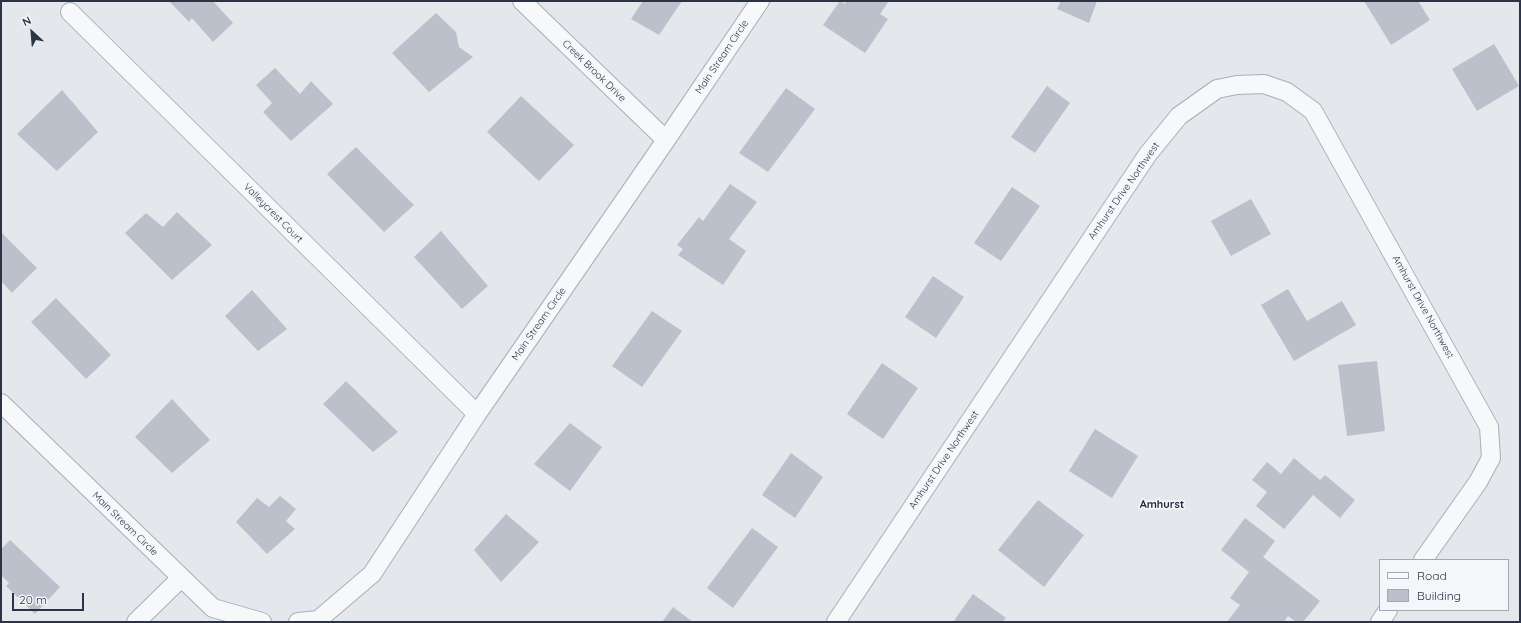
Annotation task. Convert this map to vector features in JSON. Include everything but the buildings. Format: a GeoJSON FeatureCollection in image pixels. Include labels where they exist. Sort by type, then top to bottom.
{"type":"FeatureCollection","features":[{"type":"Feature","properties":{"kind":"street","name":"Creek Brook Drive"},"geometry":{"type":"LineString","coordinates":[[522,1],[666,140]]}},
{"type":"Feature","properties":{"kind":"street","name":"Main Stream Circle"},"geometry":{"type":"LineString","coordinates":[[298,622],[318,620],[372,574],[477,414],[760,1]]}},
{"type":"Feature","properties":{"kind":"street","name":"Valleycrest Court"},"geometry":{"type":"LineString","coordinates":[[70,12],[477,414]]}},
{"type":"Feature","properties":{"kind":"street","name":"Amhurst Drive Northwest"},"geometry":{"type":"LineString","coordinates":[[836,622],[1148,154],[1178,116],[1217,89],[1237,85],[1264,84],[1270,86],[1287,92],[1313,111],[1490,427],[1491,458],[1478,482],[1424,559]]}},
{"type":"Feature","properties":{"kind":"street","name":"Main Stream Circle"},"geometry":{"type":"LineString","coordinates":[[1,403],[212,608],[262,622]]}},
{"type":"Feature","properties":{"kind":"street"},"geometry":{"type":"LineString","coordinates":[[136,622],[181,578]]}},
{"type":"Feature","properties":{"kind":"street"},"geometry":{"type":"LineString","coordinates":[[1380,622],[1387,611]]}},
{"type":"Feature","properties":{"kind":"district","name":"Amhurst"},"geometry":{"type":"Point","coordinates":[1162,505]}}]}
